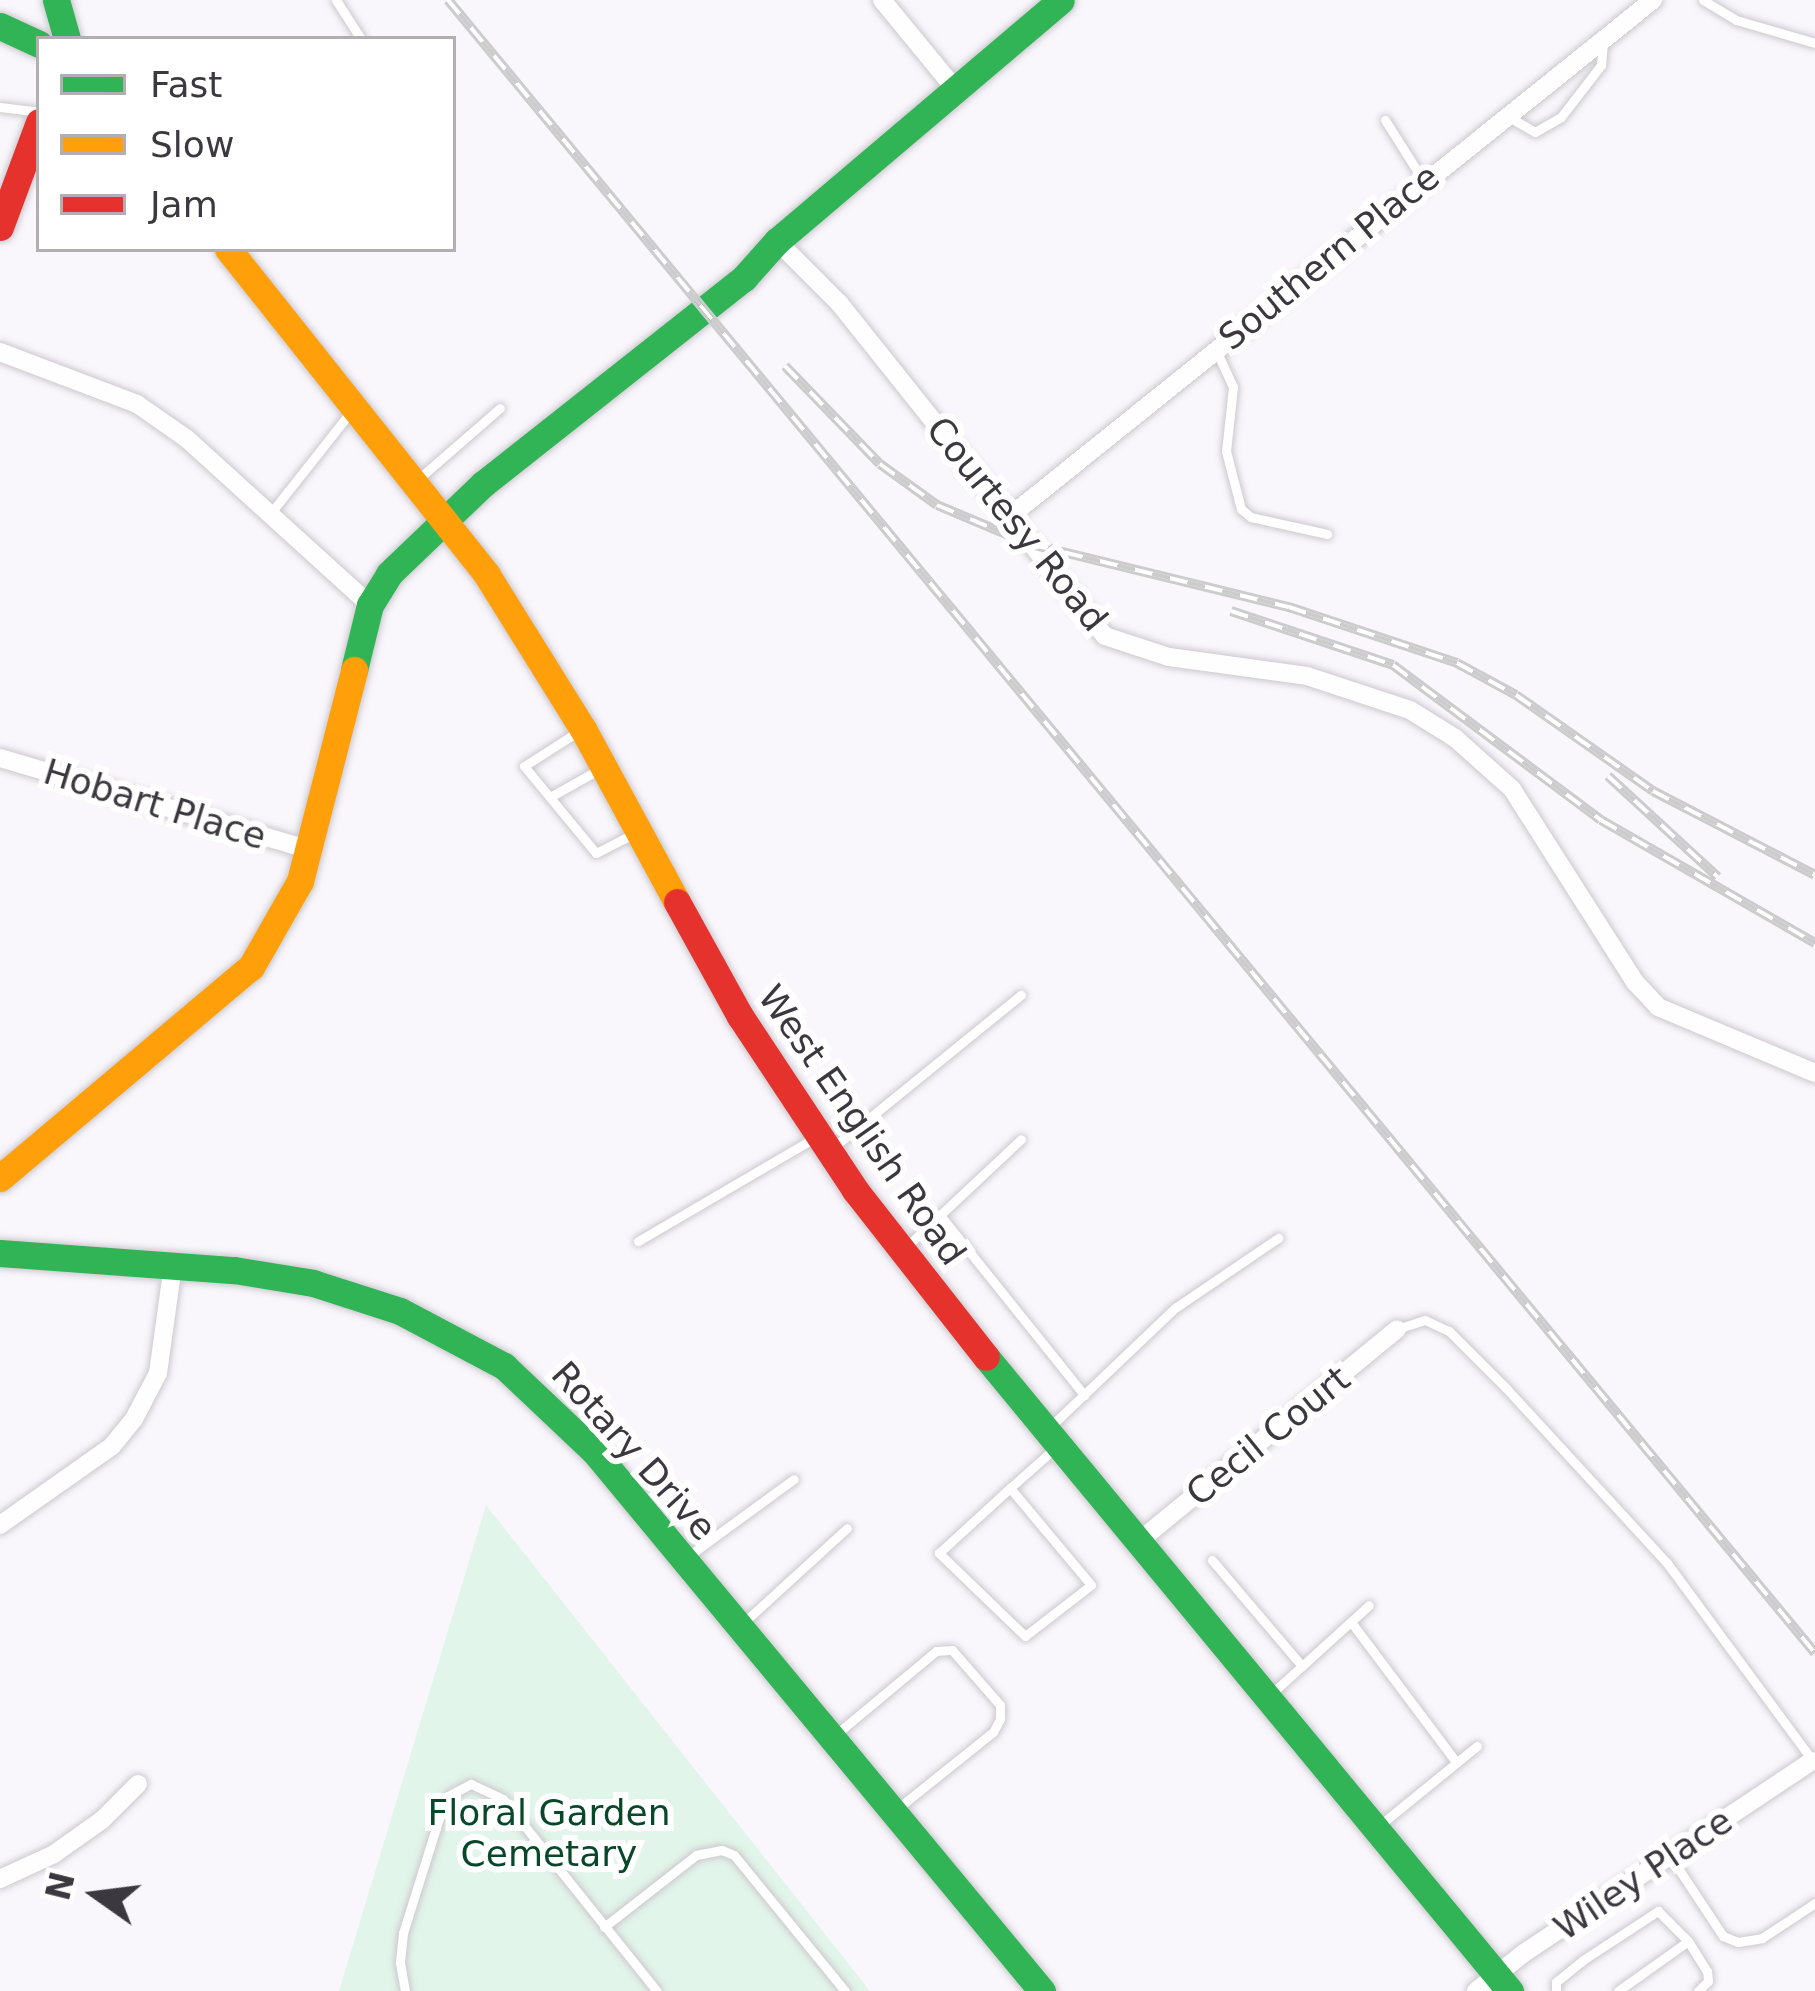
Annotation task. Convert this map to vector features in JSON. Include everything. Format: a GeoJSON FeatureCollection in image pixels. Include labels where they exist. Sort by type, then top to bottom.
{"type":"FeatureCollection","features":[{"type":"Feature","properties":{"kind":"street"},"geometry":{"type":"LineString","coordinates":[[56,0],[66,36]]}},
{"type":"Feature","properties":{"kind":"street"},"geometry":{"type":"LineString","coordinates":[[882,0],[955,89]]}},
{"type":"Feature","properties":{"kind":"street"},"geometry":{"type":"LineString","coordinates":[[0,1178],[251,967],[289,902],[310,850],[370,604],[389,574],[483,484],[744,278],[777,241],[1060,0]]}},
{"type":"Feature","properties":{"kind":"street","name":"Southern Place"},"geometry":{"type":"LineString","coordinates":[[1009,517],[1505,113],[1653,0]]}},
{"type":"Feature","properties":{"kind":"street"},"geometry":{"type":"LineString","coordinates":[[0,26],[36,43]]}},
{"type":"Feature","properties":{"kind":"street"},"geometry":{"type":"LineString","coordinates":[[0,226],[36,130]]}},
{"type":"Feature","properties":{"kind":"street","name":"Courtesy Road"},"geometry":{"type":"LineString","coordinates":[[777,241],[839,303],[1105,635],[1169,658],[1307,676],[1366,691],[1455,738],[1512,789],[1635,982],[1658,1007],[1815,1073]]}},
{"type":"Feature","properties":{"kind":"street","name":"West English Road"},"geometry":{"type":"LineString","coordinates":[[230,252],[448,521],[583,728],[740,1016],[902,1251],[1376,1829],[1494,1986]]}},
{"type":"Feature","properties":{"kind":"street"},"geometry":{"type":"LineString","coordinates":[[0,352],[137,404],[187,439],[370,604]]}},
{"type":"Feature","properties":{"kind":"street","name":"Hobart Place"},"geometry":{"type":"LineString","coordinates":[[0,758],[310,850]]}},
{"type":"Feature","properties":{"kind":"street","name":"Rotary Drive"},"geometry":{"type":"LineString","coordinates":[[0,1253],[173,1265],[314,1283],[400,1311],[470,1344],[560,1414],[742,1624],[1042,1991]]}},
{"type":"Feature","properties":{"kind":"street"},"geometry":{"type":"LineString","coordinates":[[0,1525],[112,1446],[134,1419],[158,1373],[173,1265]]}},
{"type":"Feature","properties":{"kind":"street","name":"Cecil Court"},"geometry":{"type":"LineString","coordinates":[[1138,1542],[1397,1329]]}},
{"type":"Feature","properties":{"kind":"street","name":"Wiley Place"},"geometry":{"type":"LineString","coordinates":[[1494,1986],[1670,1856],[1814,1762]]}},
{"type":"Feature","properties":{"kind":"street"},"geometry":{"type":"LineString","coordinates":[[0,1879],[54,1855],[102,1820],[138,1784]]}},
{"type":"Feature","properties":{"kind":"lane"},"geometry":{"type":"LineString","coordinates":[[336,0],[359,36]]}},
{"type":"Feature","properties":{"kind":"lane"},"geometry":{"type":"LineString","coordinates":[[1703,0],[1736,20],[1815,43]]}},
{"type":"Feature","properties":{"kind":"lane"},"geometry":{"type":"LineString","coordinates":[[1505,113],[1523,129],[1535,132],[1561,117],[1605,56],[1602,36]]}},
{"type":"Feature","properties":{"kind":"lane"},"geometry":{"type":"LineString","coordinates":[[1568,63],[1586,87]]}},
{"type":"Feature","properties":{"kind":"lane"},"geometry":{"type":"LineString","coordinates":[[0,107],[36,112]]}},
{"type":"Feature","properties":{"kind":"lane"},"geometry":{"type":"LineString","coordinates":[[1385,120],[1423,180]]}},
{"type":"Feature","properties":{"kind":"lane"},"geometry":{"type":"LineString","coordinates":[[1216,350],[1233,387],[1226,451],[1241,508],[1251,517],[1327,534]]}},
{"type":"Feature","properties":{"kind":"lane"},"geometry":{"type":"LineString","coordinates":[[270,514],[356,405]]}},
{"type":"Feature","properties":{"kind":"lane"},"geometry":{"type":"LineString","coordinates":[[416,481],[500,408]]}},
{"type":"Feature","properties":{"kind":"lane"},"geometry":{"type":"LineString","coordinates":[[583,728],[524,766],[596,853],[639,831]]}},
{"type":"Feature","properties":{"kind":"lane"},"geometry":{"type":"LineString","coordinates":[[550,796],[604,766]]}},
{"type":"Feature","properties":{"kind":"lane"},"geometry":{"type":"LineString","coordinates":[[638,1240],[824,1143],[1021,995]]}},
{"type":"Feature","properties":{"kind":"lane"},"geometry":{"type":"LineString","coordinates":[[902,1251],[1021,1139]]}},
{"type":"Feature","properties":{"kind":"lane"},"geometry":{"type":"LineString","coordinates":[[940,1215],[1084,1394]]}},
{"type":"Feature","properties":{"kind":"lane"},"geometry":{"type":"LineString","coordinates":[[1010,1488],[1091,1585],[1024,1636],[938,1552],[1010,1488],[1084,1394],[1175,1308],[1278,1238]]}},
{"type":"Feature","properties":{"kind":"lane"},"geometry":{"type":"LineString","coordinates":[[1397,1329],[1425,1319],[1449,1331],[1506,1388],[1667,1563],[1814,1762]]}},
{"type":"Feature","properties":{"kind":"lane"},"geometry":{"type":"LineString","coordinates":[[684,1559],[794,1479]]}},
{"type":"Feature","properties":{"kind":"lane"},"geometry":{"type":"LineString","coordinates":[[742,1624],[847,1528]]}},
{"type":"Feature","properties":{"kind":"lane"},"geometry":{"type":"LineString","coordinates":[[1212,1560],[1302,1666]]}},
{"type":"Feature","properties":{"kind":"lane"},"geometry":{"type":"LineString","coordinates":[[1267,1698],[1369,1605]]}},
{"type":"Feature","properties":{"kind":"lane"},"geometry":{"type":"LineString","coordinates":[[1351,1622],[1457,1762]]}},
{"type":"Feature","properties":{"kind":"lane"},"geometry":{"type":"LineString","coordinates":[[834,1736],[936,1651],[952,1650],[1000,1706],[993,1732],[895,1811]]}},
{"type":"Feature","properties":{"kind":"lane"},"geometry":{"type":"LineString","coordinates":[[1376,1829],[1477,1746]]}},
{"type":"Feature","properties":{"kind":"lane"},"geometry":{"type":"LineString","coordinates":[[405,1991],[400,1962],[403,1933],[443,1808],[459,1787],[484,1786],[503,1799],[657,1991]]}},
{"type":"Feature","properties":{"kind":"lane"},"geometry":{"type":"LineString","coordinates":[[604,1928],[696,1855],[722,1850],[734,1855],[845,1991]]}},
{"type":"Feature","properties":{"kind":"lane"},"geometry":{"type":"LineString","coordinates":[[1670,1856],[1723,1936],[1738,1942],[1762,1938],[1815,1903]]}},
{"type":"Feature","properties":{"kind":"lane"},"geometry":{"type":"LineString","coordinates":[[1556,1991],[1556,1982],[1583,1960],[1658,1911],[1688,1941],[1707,1971],[1708,1982],[1698,1991]]}},
{"type":"Feature","properties":{"kind":"lane"},"geometry":{"type":"LineString","coordinates":[[1618,1991],[1688,1941]]}},
{"type":"Feature","properties":{"kind":"green space","name":"Floral Garden Cemetary"},"geometry":{"type":"Polygon","coordinates":[[[486,1505],[870,1991],[339,1991],[486,1505]]]}},
{"type":"Feature","properties":{"kind":"railway"},"geometry":{"type":"LineString","coordinates":[[448,0],[1815,1653]]}},
{"type":"Feature","properties":{"kind":"railway"},"geometry":{"type":"LineString","coordinates":[[785,366],[880,464],[937,505],[1030,544],[1289,607],[1457,663],[1516,695],[1653,791],[1815,875]]}},
{"type":"Feature","properties":{"kind":"railway"},"geometry":{"type":"LineString","coordinates":[[1231,611],[1393,665],[1601,820],[1815,943]]}},
{"type":"Feature","properties":{"kind":"railway"},"geometry":{"type":"LineString","coordinates":[[1608,776],[1718,877]]}},
{"type":"Feature","properties":{"kind":"traffic: fast"},"geometry":{"type":"LineString","coordinates":[[56,0],[66,36]]}},
{"type":"Feature","properties":{"kind":"traffic: fast"},"geometry":{"type":"LineString","coordinates":[[354,670],[370,605],[389,574],[483,484],[744,278],[777,241],[1061,0]]}},
{"type":"Feature","properties":{"kind":"traffic: fast"},"geometry":{"type":"LineString","coordinates":[[0,26],[36,43]]}},
{"type":"Feature","properties":{"kind":"traffic: fast"},"geometry":{"type":"LineString","coordinates":[[0,1253],[234,1270],[313,1283],[400,1311],[504,1366],[594,1451],[1042,1991]]}},
{"type":"Feature","properties":{"kind":"traffic: fast"},"geometry":{"type":"LineString","coordinates":[[986,1357],[1510,1991]]}},
{"type":"Feature","properties":{"kind":"traffic: slow"},"geometry":{"type":"LineString","coordinates":[[230,252],[487,575],[583,729],[677,902]]}},
{"type":"Feature","properties":{"kind":"traffic: slow"},"geometry":{"type":"LineString","coordinates":[[0,1178],[251,967],[300,881],[354,670]]}},
{"type":"Feature","properties":{"kind":"traffic: jam"},"geometry":{"type":"LineString","coordinates":[[0,227],[36,130]]}},
{"type":"Feature","properties":{"kind":"traffic: jam"},"geometry":{"type":"LineString","coordinates":[[677,902],[740,1016],[855,1190],[986,1357]]}}]}
